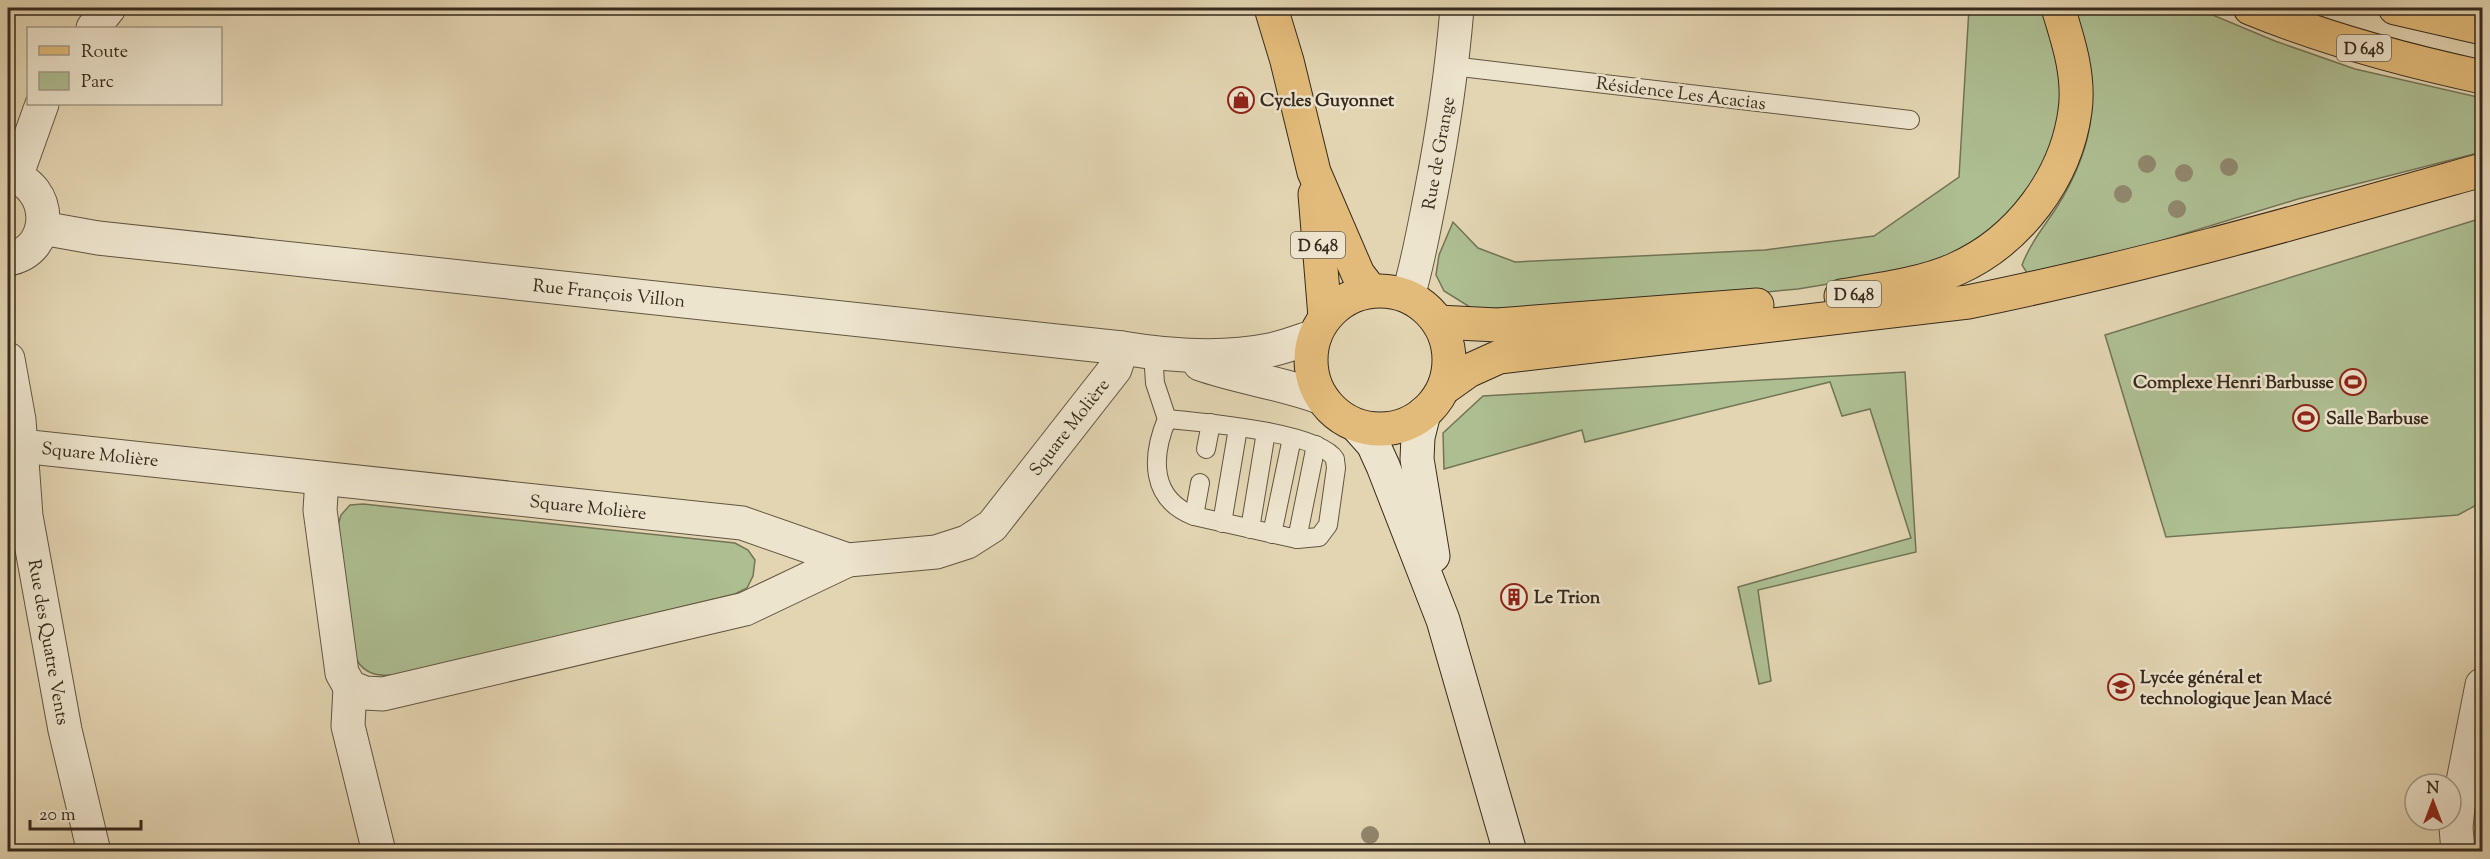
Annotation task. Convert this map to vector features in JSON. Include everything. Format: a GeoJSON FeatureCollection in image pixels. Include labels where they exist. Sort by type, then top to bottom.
{"type":"FeatureCollection","features":[{"type":"Feature","properties":{"kind":"main road","name":"D 648"},"geometry":{"type":"LineString","coordinates":[[1271,8],[1287,61],[1314,172],[1358,274],[1371,291]]}},
{"type":"Feature","properties":{"kind":"main road","name":"D 648"},"geometry":{"type":"LineString","coordinates":[[1438,322],[1497,325],[1809,301],[1878,290],[1956,269],[2016,229],[2038,202],[2054,175],[2065,149],[2075,110],[2075,73],[2058,8]]}},
{"type":"Feature","properties":{"kind":"main road","name":"D 648"},"geometry":{"type":"LineString","coordinates":[[2250,8],[2344,43],[2417,63],[2482,77]]}},
{"type":"Feature","properties":{"kind":"main road"},"geometry":{"type":"LineString","coordinates":[[2395,8],[2482,28]]}},
{"type":"Feature","properties":{"kind":"main road"},"geometry":{"type":"LineString","coordinates":[[1447,386],[1450,354],[1446,338],[1438,322],[1420,303],[1408,296],[1389,291],[1371,291],[1346,300],[1320,327],[1310,362],[1314,381],[1322,398],[1338,414],[1357,426],[1375,429],[1394,428],[1410,423],[1425,413],[1447,386],[1468,371],[1499,357],[1968,302],[2035,289],[2186,252],[2482,170]]}},
{"type":"Feature","properties":{"kind":"main road","name":"D 648"},"geometry":{"type":"LineString","coordinates":[[1314,172],[1320,327]]}},
{"type":"Feature","properties":{"kind":"street"},"geometry":{"type":"LineString","coordinates":[[94,27],[109,8]]}},
{"type":"Feature","properties":{"kind":"street","name":"Rue de Grange"},"geometry":{"type":"LineString","coordinates":[[1408,296],[1425,226],[1452,66],[1457,8]]}},
{"type":"Feature","properties":{"kind":"street"},"geometry":{"type":"LineString","coordinates":[[8,259],[24,253],[32,246],[42,228],[43,217],[39,198],[25,182],[12,176],[42,105]]}},
{"type":"Feature","properties":{"kind":"street","name":"Rue François Villon"},"geometry":{"type":"LineString","coordinates":[[42,228],[98,238],[1122,348],[1164,355],[1233,375],[1300,389],[1322,398]]}},
{"type":"Feature","properties":{"kind":"street","name":"Rue François Villon"},"geometry":{"type":"LineString","coordinates":[[1164,355],[1245,354],[1272,350],[1320,327]]}},
{"type":"Feature","properties":{"kind":"street","name":"Square Molière"},"geometry":{"type":"LineString","coordinates":[[350,687],[365,693],[383,694],[745,609],[848,560],[936,552],[967,542],[992,526],[1115,369],[1122,348]]}},
{"type":"Feature","properties":{"kind":"street","name":"Rue des Quatre Vents"},"geometry":{"type":"LineString","coordinates":[[8,359],[19,420],[26,516],[65,730],[94,852]]}},
{"type":"Feature","properties":{"kind":"street"},"geometry":{"type":"LineString","coordinates":[[1425,413],[1418,437],[1417,459],[1443,620]]}},
{"type":"Feature","properties":{"kind":"street"},"geometry":{"type":"LineString","coordinates":[[1357,426],[1373,444],[1383,466],[1443,620],[1510,852]]}},
{"type":"Feature","properties":{"kind":"street","name":"Square Molière"},"geometry":{"type":"LineString","coordinates":[[21,446],[742,523],[848,560]]}},
{"type":"Feature","properties":{"kind":"street"},"geometry":{"type":"LineString","coordinates":[[322,479],[321,510],[342,672],[350,687],[348,726],[379,852]]}},
{"type":"Feature","properties":{"kind":"street"},"geometry":{"type":"LineString","coordinates":[[2458,852],[2456,827],[2458,807],[2482,685]]}},
{"type":"Feature","properties":{"kind":"lane","name":"Résidence Les Acacias"},"geometry":{"type":"LineString","coordinates":[[1452,66],[1910,120]]}},
{"type":"Feature","properties":{"kind":"lane"},"geometry":{"type":"LineString","coordinates":[[1164,355],[1155,383],[1167,419],[1158,439],[1155,459],[1158,476],[1172,504],[1180,511],[1194,516],[1297,539],[1319,537],[1328,525],[1336,468],[1335,460],[1316,445],[1266,432],[1167,419]]}},
{"type":"Feature","properties":{"kind":"lane"},"geometry":{"type":"LineString","coordinates":[[1206,449],[1211,423]]}},
{"type":"Feature","properties":{"kind":"lane"},"geometry":{"type":"LineString","coordinates":[[1222,523],[1238,428]]}},
{"type":"Feature","properties":{"kind":"lane"},"geometry":{"type":"LineString","coordinates":[[1250,529],[1266,432]]}},
{"type":"Feature","properties":{"kind":"lane"},"geometry":{"type":"LineString","coordinates":[[1272,534],[1292,438]]}},
{"type":"Feature","properties":{"kind":"lane"},"geometry":{"type":"LineString","coordinates":[[1297,539],[1316,445]]}},
{"type":"Feature","properties":{"kind":"lane"},"geometry":{"type":"LineString","coordinates":[[1194,516],[1200,483]]}},
{"type":"Feature","properties":{"kind":"green space"},"geometry":{"type":"Polygon","coordinates":[[[1969,8],[2042,8],[2061,66],[2062,100],[2052,149],[2029,191],[1984,242],[1913,270],[1798,289],[1637,304],[1473,309],[1444,291],[1436,275],[1439,255],[1453,222],[1478,248],[1515,262],[1765,250],[1874,236],[1959,177],[1969,8]]]}},
{"type":"Feature","properties":{"kind":"green space"},"geometry":{"type":"Polygon","coordinates":[[[2075,8],[2196,8],[2275,41],[2355,69],[2482,98],[2482,152],[2298,199],[2154,243],[2027,273],[2022,265],[2025,257],[2070,184],[2081,160],[2088,136],[2092,112],[2092,87],[2089,62],[2075,8]]]}},
{"type":"Feature","properties":{"kind":"green space","name":"Salle Barbuse"},"geometry":{"type":"Polygon","coordinates":[[[2482,218],[2482,502],[2458,515],[2166,537],[2105,335],[2482,218]]]}},
{"type":"Feature","properties":{"kind":"green space"},"geometry":{"type":"Polygon","coordinates":[[[1905,372],[1916,552],[1758,590],[1771,681],[1759,684],[1738,587],[1911,538],[1870,409],[1842,416],[1830,382],[1585,442],[1582,430],[1444,469],[1443,433],[1483,396],[1905,372]]]}},
{"type":"Feature","properties":{"kind":"green space"},"geometry":{"type":"Polygon","coordinates":[[[363,504],[735,543],[748,550],[755,560],[753,576],[747,588],[735,594],[398,675],[379,675],[364,669],[356,659],[337,529],[341,515],[350,505],[363,504]]]}},
{"type":"Feature","properties":{"kind":"place","name":"Cycles Guyonnet"},"geometry":{"type":"Point","coordinates":[1241,100]}},
{"type":"Feature","properties":{"kind":"place","name":"Complexe Henri Barbusse"},"geometry":{"type":"Point","coordinates":[2353,382]}},
{"type":"Feature","properties":{"kind":"place","name":"Salle Barbuse"},"geometry":{"type":"Point","coordinates":[2306,418]}},
{"type":"Feature","properties":{"kind":"place","name":"Le Trion"},"geometry":{"type":"Point","coordinates":[1514,597]}},
{"type":"Feature","properties":{"kind":"place","name":"Lycée général et technologique Jean Macé"},"geometry":{"type":"Point","coordinates":[2121,687]}}]}
